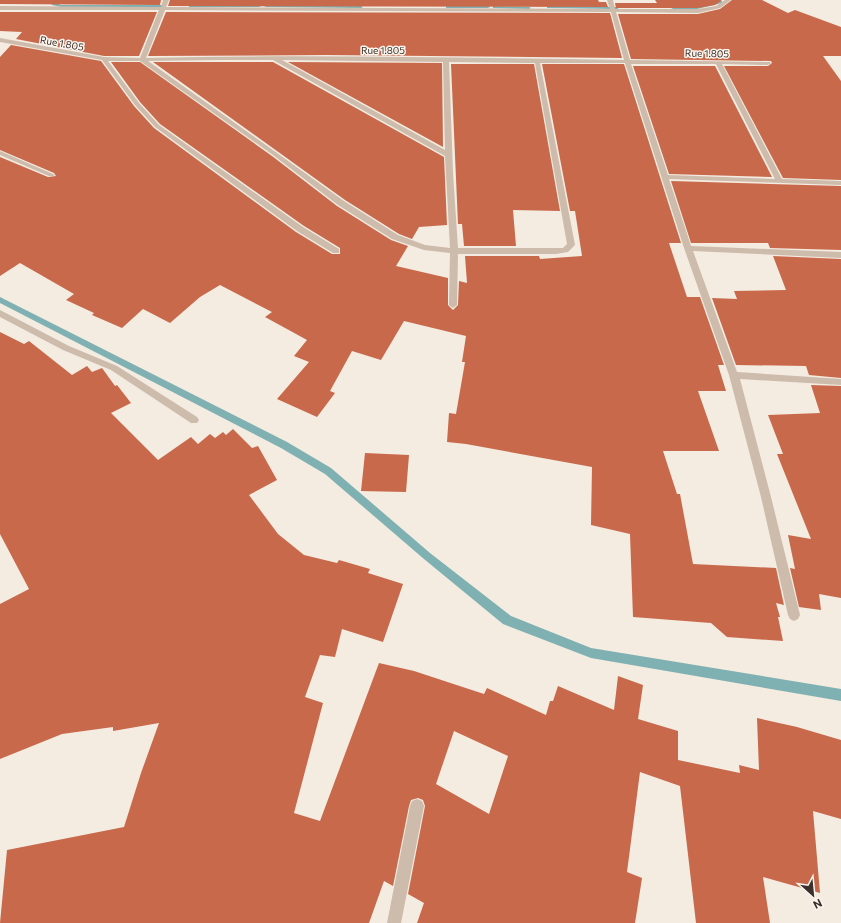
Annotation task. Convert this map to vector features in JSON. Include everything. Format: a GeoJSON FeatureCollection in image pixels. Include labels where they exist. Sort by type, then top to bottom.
{"type":"FeatureCollection","features":[{"type":"Feature","properties":{"kind":"street"},"geometry":{"type":"LineString","coordinates":[[38,7],[43,0]]}},
{"type":"Feature","properties":{"kind":"street"},"geometry":{"type":"LineString","coordinates":[[166,0],[161,9],[142,60],[275,154],[341,204],[395,237],[424,247],[454,251],[556,251],[566,250],[571,245],[537,60]]}},
{"type":"Feature","properties":{"kind":"street"},"geometry":{"type":"LineString","coordinates":[[610,0],[627,60],[688,248],[734,375],[766,497],[794,615]]}},
{"type":"Feature","properties":{"kind":"street"},"geometry":{"type":"LineString","coordinates":[[0,8],[38,7],[161,9],[263,6],[698,11],[718,7],[728,0]]}},
{"type":"Feature","properties":{"kind":"street","name":"Rue 1.805"},"geometry":{"type":"LineString","coordinates":[[0,40],[104,59],[627,60],[768,63]]}},
{"type":"Feature","properties":{"kind":"street"},"geometry":{"type":"LineString","coordinates":[[104,59],[137,104],[156,126],[300,229],[336,251]]}},
{"type":"Feature","properties":{"kind":"street"},"geometry":{"type":"LineString","coordinates":[[275,59],[449,155]]}},
{"type":"Feature","properties":{"kind":"street"},"geometry":{"type":"LineString","coordinates":[[446,59],[454,251],[453,305]]}},
{"type":"Feature","properties":{"kind":"street"},"geometry":{"type":"LineString","coordinates":[[718,62],[780,181]]}},
{"type":"Feature","properties":{"kind":"street"},"geometry":{"type":"LineString","coordinates":[[0,153],[51,175]]}},
{"type":"Feature","properties":{"kind":"street"},"geometry":{"type":"LineString","coordinates":[[666,177],[841,183]]}},
{"type":"Feature","properties":{"kind":"street"},"geometry":{"type":"LineString","coordinates":[[688,248],[841,255]]}},
{"type":"Feature","properties":{"kind":"street"},"geometry":{"type":"LineString","coordinates":[[0,313],[66,348],[114,368],[194,420]]}},
{"type":"Feature","properties":{"kind":"street"},"geometry":{"type":"LineString","coordinates":[[734,375],[841,382]]}},
{"type":"Feature","properties":{"kind":"street"},"geometry":{"type":"LineString","coordinates":[[394,923],[417,806]]}},
{"type":"Feature","properties":{"kind":"building"},"geometry":{"type":"Polygon","coordinates":[[[0,0],[161,0],[160,5],[0,4],[0,0]]]}},
{"type":"Feature","properties":{"kind":"building"},"geometry":{"type":"Polygon","coordinates":[[[170,0],[598,0],[599,2],[606,2],[608,7],[168,6],[170,0]]]}},
{"type":"Feature","properties":{"kind":"building"},"geometry":{"type":"Polygon","coordinates":[[[655,0],[722,0],[715,5],[698,8],[616,8],[615,3],[657,3],[655,0]]]}},
{"type":"Feature","properties":{"kind":"building"},"geometry":{"type":"Polygon","coordinates":[[[732,0],[762,0],[788,13],[795,10],[841,27],[841,56],[823,56],[841,81],[841,180],[783,178],[724,66],[768,66],[772,63],[771,61],[631,59],[618,14],[698,14],[720,9],[732,0]]]}},
{"type":"Feature","properties":{"kind":"building"},"geometry":{"type":"Polygon","coordinates":[[[0,12],[157,12],[139,56],[104,56],[16,39],[22,32],[0,31],[0,12]]]}},
{"type":"Feature","properties":{"kind":"building"},"geometry":{"type":"Polygon","coordinates":[[[166,12],[610,13],[622,58],[326,55],[148,56],[166,12]]]}},
{"type":"Feature","properties":{"kind":"building"},"geometry":{"type":"Polygon","coordinates":[[[11,45],[101,61],[134,106],[154,128],[296,232],[332,254],[340,254],[340,248],[304,226],[160,124],[140,102],[111,62],[140,62],[272,156],[337,206],[391,240],[408,246],[396,266],[448,278],[448,305],[453,310],[458,305],[459,281],[467,283],[465,256],[539,256],[540,259],[582,256],[575,211],[570,211],[542,64],[624,64],[681,243],[669,243],[687,297],[700,297],[724,365],[718,365],[726,391],[698,391],[719,451],[663,451],[677,494],[680,494],[693,564],[776,568],[784,605],[776,603],[780,617],[778,617],[783,641],[727,637],[711,623],[633,617],[630,534],[591,525],[592,467],[466,444],[447,442],[449,413],[456,414],[465,362],[462,362],[466,336],[404,321],[381,360],[352,351],[330,391],[335,393],[317,417],[277,399],[309,362],[294,356],[307,340],[265,317],[272,312],[220,285],[200,297],[170,323],[143,309],[122,328],[92,315],[94,313],[66,300],[74,294],[20,263],[0,276],[0,157],[48,177],[56,176],[54,173],[0,150],[0,57],[11,45]]]}},
{"type":"Feature","properties":{"kind":"building"},"geometry":{"type":"Polygon","coordinates":[[[153,62],[273,62],[444,157],[447,225],[419,227],[412,239],[399,234],[345,200],[153,62]]]}},
{"type":"Feature","properties":{"kind":"building"},"geometry":{"type":"Polygon","coordinates":[[[288,62],[442,63],[443,147],[288,62]]]}},
{"type":"Feature","properties":{"kind":"building"},"geometry":{"type":"Polygon","coordinates":[[[451,64],[534,64],[560,211],[513,210],[516,246],[464,246],[462,224],[458,224],[451,64]]]}},
{"type":"Feature","properties":{"kind":"building"},"geometry":{"type":"Polygon","coordinates":[[[633,66],[715,66],[772,177],[669,174],[633,66]]]}},
{"type":"Feature","properties":{"kind":"building"},"geometry":{"type":"Polygon","coordinates":[[[671,181],[841,186],[841,250],[770,248],[768,243],[691,243],[671,181]]]}},
{"type":"Feature","properties":{"kind":"building"},"geometry":{"type":"Polygon","coordinates":[[[773,256],[841,259],[841,378],[809,375],[806,366],[736,365],[712,298],[737,299],[734,291],[786,290],[773,256]]]}},
{"type":"Feature","properties":{"kind":"building"},"geometry":{"type":"Polygon","coordinates":[[[0,332],[24,344],[29,341],[72,375],[87,366],[92,372],[102,368],[115,386],[117,385],[131,403],[111,413],[158,460],[191,437],[198,444],[210,434],[215,438],[223,432],[226,435],[233,429],[252,448],[258,446],[277,480],[249,495],[278,534],[304,555],[337,563],[339,560],[370,569],[368,573],[403,584],[383,642],[342,629],[335,657],[320,655],[305,697],[323,703],[294,813],[320,821],[379,663],[414,671],[484,694],[487,688],[546,715],[550,701],[553,701],[558,686],[614,710],[618,676],[643,685],[638,719],[678,731],[678,760],[740,773],[739,765],[759,770],[757,718],[797,727],[841,740],[841,819],[813,811],[820,893],[763,877],[770,923],[696,923],[680,786],[640,772],[627,872],[642,878],[635,923],[417,923],[424,903],[408,894],[425,806],[423,800],[418,798],[411,800],[409,806],[393,886],[384,881],[369,923],[0,923],[7,850],[124,827],[159,723],[113,731],[113,727],[62,734],[0,759],[0,604],[29,589],[0,534],[0,332]],[[454,731],[436,784],[489,814],[508,756],[454,731]]]}},
{"type":"Feature","properties":{"kind":"building"},"geometry":{"type":"Polygon","coordinates":[[[811,385],[841,386],[841,598],[819,594],[821,610],[799,607],[790,568],[795,569],[788,535],[811,539],[777,454],[783,454],[768,415],[820,413],[811,385]]]}},
{"type":"Feature","properties":{"kind":"building"},"geometry":{"type":"Polygon","coordinates":[[[365,453],[409,455],[406,492],[361,491],[365,453]]]}},
{"type":"Feature","properties":{"kind":"waterway"},"geometry":{"type":"LineString","coordinates":[[51,0],[54,4],[61,6],[162,6]]}},
{"type":"Feature","properties":{"kind":"waterway"},"geometry":{"type":"LineString","coordinates":[[673,8],[697,8],[720,2]]}},
{"type":"Feature","properties":{"kind":"waterway"},"geometry":{"type":"LineString","coordinates":[[191,6],[259,6]]}},
{"type":"Feature","properties":{"kind":"waterway"},"geometry":{"type":"LineString","coordinates":[[266,6],[361,7]]}},
{"type":"Feature","properties":{"kind":"waterway"},"geometry":{"type":"LineString","coordinates":[[448,7],[488,7]]}},
{"type":"Feature","properties":{"kind":"waterway"},"geometry":{"type":"LineString","coordinates":[[495,7],[529,8]]}},
{"type":"Feature","properties":{"kind":"waterway"},"geometry":{"type":"LineString","coordinates":[[549,7],[617,8]]}},
{"type":"Feature","properties":{"kind":"waterway"},"geometry":{"type":"LineString","coordinates":[[0,300],[284,445],[328,471],[427,556],[507,620],[591,653],[841,695]]}}]}
